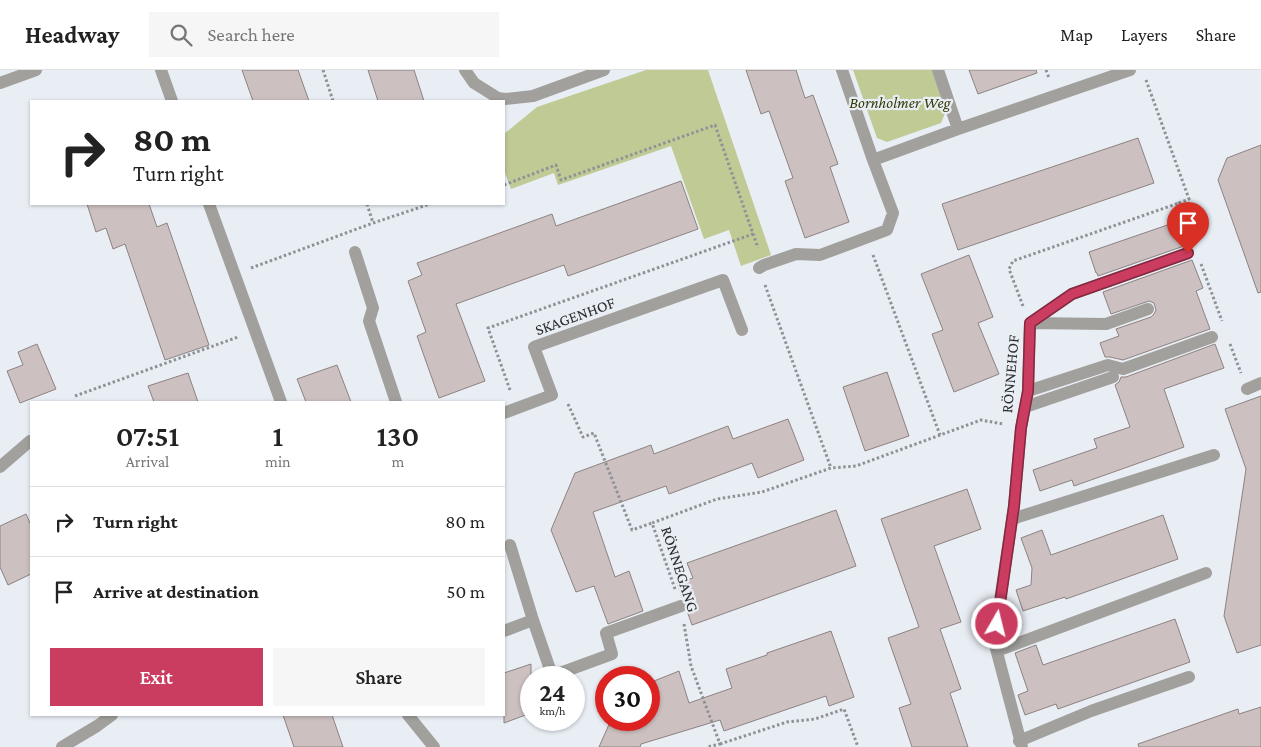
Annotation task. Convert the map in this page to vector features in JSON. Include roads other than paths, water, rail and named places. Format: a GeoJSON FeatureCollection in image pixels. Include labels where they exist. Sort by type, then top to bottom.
{"type":"FeatureCollection","features":[{"type":"Feature","properties":{"kind":"street"},"geometry":{"type":"LineString","coordinates":[[0,82],[36,70]]}},
{"type":"Feature","properties":{"kind":"street"},"geometry":{"type":"LineString","coordinates":[[161,70],[172,100]]}},
{"type":"Feature","properties":{"kind":"street"},"geometry":{"type":"LineString","coordinates":[[465,70],[474,83],[498,98],[506,99],[533,96],[604,70]]}},
{"type":"Feature","properties":{"kind":"street"},"geometry":{"type":"LineString","coordinates":[[761,267],[796,254],[820,255],[887,230],[893,213],[842,70]]}},
{"type":"Feature","properties":{"kind":"street"},"geometry":{"type":"LineString","coordinates":[[938,70],[958,129]]}},
{"type":"Feature","properties":{"kind":"street"},"geometry":{"type":"LineString","coordinates":[[873,160],[1130,70]]}},
{"type":"Feature","properties":{"kind":"street"},"geometry":{"type":"LineString","coordinates":[[209,205],[280,401]]}},
{"type":"Feature","properties":{"kind":"street"},"geometry":{"type":"LineString","coordinates":[[354,252],[373,308],[369,321],[396,401]]}},
{"type":"Feature","properties":{"kind":"street"},"geometry":{"type":"LineString","coordinates":[[1030,323],[1072,294],[1194,256]]}},
{"type":"Feature","properties":{"kind":"street","name":"SKAGENHOF"},"geometry":{"type":"LineString","coordinates":[[505,413],[552,395],[534,348],[723,280],[742,330]]}},
{"type":"Feature","properties":{"kind":"street"},"geometry":{"type":"LineString","coordinates":[[1030,323],[1106,324],[1148,309]]}},
{"type":"Feature","properties":{"kind":"street","name":"RÖNNEHOF"},"geometry":{"type":"LineString","coordinates":[[1030,323],[1028,391],[1021,428],[1012,519],[994,641],[1020,744],[1091,711],[1189,677]]}},
{"type":"Feature","properties":{"kind":"street"},"geometry":{"type":"LineString","coordinates":[[1028,391],[1108,365],[1123,369],[1212,337]]}},
{"type":"Feature","properties":{"kind":"street"},"geometry":{"type":"LineString","coordinates":[[1025,407],[1113,377]]}},
{"type":"Feature","properties":{"kind":"street"},"geometry":{"type":"LineString","coordinates":[[1247,389],[1261,383]]}},
{"type":"Feature","properties":{"kind":"street"},"geometry":{"type":"LineString","coordinates":[[0,466],[30,441]]}},
{"type":"Feature","properties":{"kind":"street"},"geometry":{"type":"LineString","coordinates":[[1012,519],[1214,455]]}},
{"type":"Feature","properties":{"kind":"street"},"geometry":{"type":"LineString","coordinates":[[510,545],[549,666]]}},
{"type":"Feature","properties":{"kind":"street"},"geometry":{"type":"LineString","coordinates":[[997,651],[1206,573]]}},
{"type":"Feature","properties":{"kind":"street"},"geometry":{"type":"LineString","coordinates":[[581,666],[612,654],[606,633],[681,606]]}},
{"type":"Feature","properties":{"kind":"street"},"geometry":{"type":"LineString","coordinates":[[505,631],[533,620]]}},
{"type":"Feature","properties":{"kind":"street"},"geometry":{"type":"LineString","coordinates":[[62,747],[111,716]]}},
{"type":"Feature","properties":{"kind":"street"},"geometry":{"type":"LineString","coordinates":[[409,716],[434,747]]}},
{"type":"Feature","properties":{"kind":"park label","name":"Bornholmer Weg"},"geometry":{"type":"Point","coordinates":[900,102]}}]}
